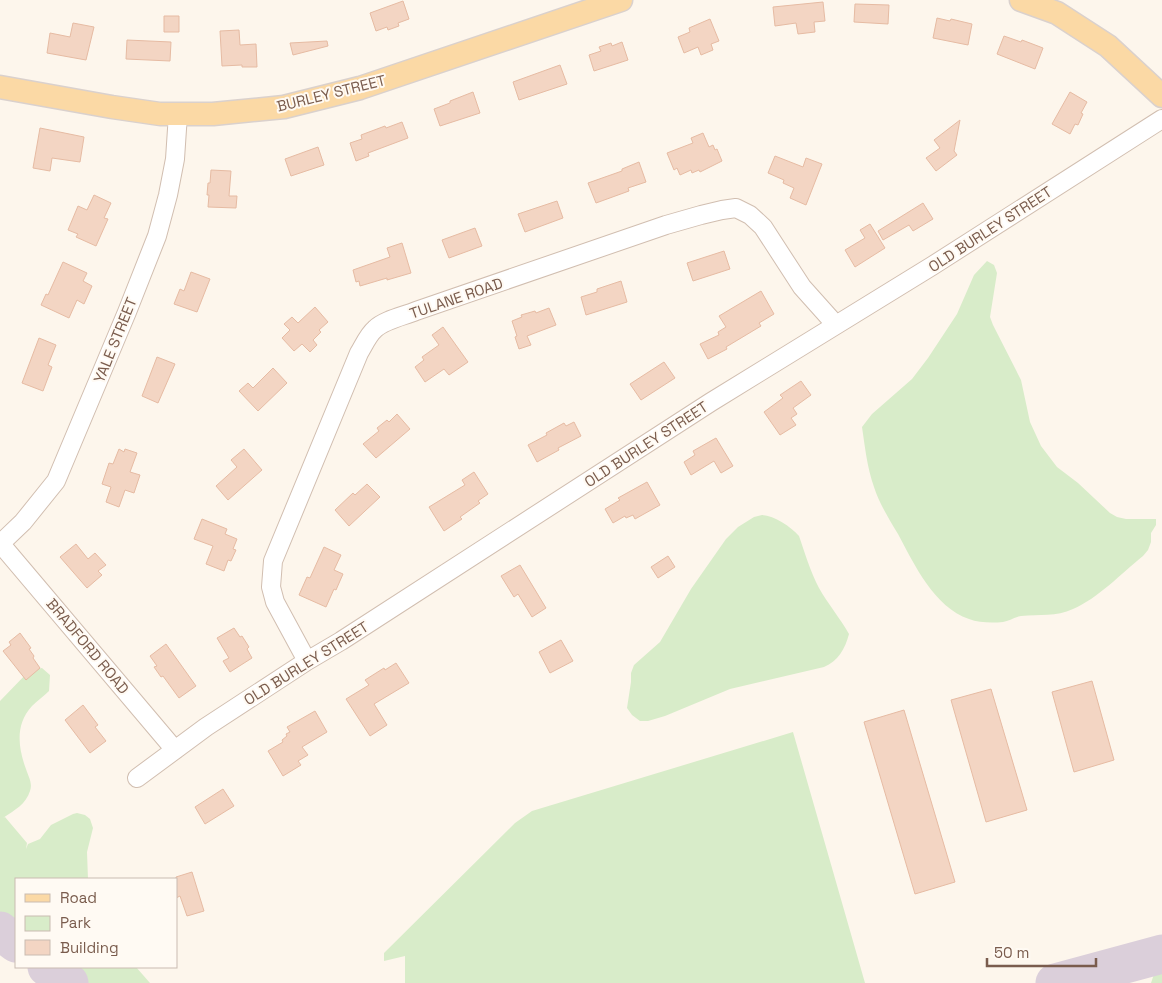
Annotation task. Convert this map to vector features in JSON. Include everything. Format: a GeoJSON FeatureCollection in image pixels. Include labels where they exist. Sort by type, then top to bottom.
{"type":"FeatureCollection","features":[{"type":"Feature","properties":{"kind":"main road","name":"BURLEY STREET"},"geometry":{"type":"LineString","coordinates":[[0,87],[160,114],[213,114],[284,107],[369,85],[621,0]]}},
{"type":"Feature","properties":{"kind":"main road"},"geometry":{"type":"LineString","coordinates":[[1026,1],[1057,13],[1108,46],[1162,96]]}},
{"type":"Feature","properties":{"kind":"street","name":"YALE STREET"},"geometry":{"type":"LineString","coordinates":[[0,543],[23,522],[56,480],[127,312],[157,236],[168,194],[175,159],[178,114]]}},
{"type":"Feature","properties":{"kind":"street","name":"OLD BURLEY STREET"},"geometry":{"type":"LineString","coordinates":[[137,778],[206,727],[307,661],[341,641],[711,402],[932,266],[1162,119]]}},
{"type":"Feature","properties":{"kind":"street","name":"TULANE ROAD"},"geometry":{"type":"LineString","coordinates":[[307,661],[275,602],[271,587],[273,561],[359,353],[375,328],[389,321],[666,225],[736,208],[750,215],[763,227],[802,287],[836,325]]}},
{"type":"Feature","properties":{"kind":"street","name":"BRADFORD ROAD"},"geometry":{"type":"LineString","coordinates":[[0,543],[175,750]]}},
{"type":"Feature","properties":{"kind":"green space"},"geometry":{"type":"Polygon","coordinates":[[[987,261],[994,265],[997,273],[990,317],[1021,380],[1030,422],[1041,446],[1057,467],[1078,483],[1110,513],[1126,519],[1156,519],[1156,525],[1151,533],[1151,542],[1143,556],[1082,605],[1067,612],[1021,616],[995,623],[973,620],[957,613],[945,605],[926,583],[876,493],[868,464],[862,427],[872,414],[912,379],[928,358],[957,314],[974,275],[987,261]]]}},
{"type":"Feature","properties":{"kind":"green space"},"geometry":{"type":"Polygon","coordinates":[[[762,515],[782,522],[799,536],[810,569],[819,588],[849,634],[843,649],[837,658],[824,667],[730,689],[665,716],[648,721],[640,721],[627,708],[631,673],[634,665],[660,642],[691,589],[726,539],[738,527],[754,517],[762,515]]]}},
{"type":"Feature","properties":{"kind":"green space"},"geometry":{"type":"Polygon","coordinates":[[[42,668],[50,675],[49,691],[32,706],[23,720],[21,728],[21,753],[31,788],[23,803],[3,818],[5,817],[27,843],[26,849],[28,844],[40,839],[51,825],[73,814],[85,815],[90,819],[93,828],[87,852],[88,878],[15,878],[15,927],[0,916],[0,701],[30,670],[42,668]]]}},
{"type":"Feature","properties":{"kind":"green space"},"geometry":{"type":"Polygon","coordinates":[[[793,732],[865,983],[405,983],[405,956],[384,961],[384,953],[515,823],[532,811],[793,732]]]}},
{"type":"Feature","properties":{"kind":"green space"},"geometry":{"type":"Polygon","coordinates":[[[68,968],[137,968],[150,983],[88,983],[68,968]]]}},
{"type":"Feature","properties":{"kind":"green space"},"geometry":{"type":"Polygon","coordinates":[[[1159,968],[1162,968],[1162,983],[1151,983],[1154,974],[1159,968]]]}},
{"type":"Feature","properties":{"kind":"building"},"geometry":{"type":"Polygon","coordinates":[[[403,1],[409,19],[398,23],[399,26],[388,30],[387,27],[376,31],[370,13],[403,1]]]}},
{"type":"Feature","properties":{"kind":"building"},"geometry":{"type":"Polygon","coordinates":[[[823,2],[825,21],[814,22],[815,32],[798,34],[796,23],[775,26],[773,7],[823,2]]]}},
{"type":"Feature","properties":{"kind":"building"},"geometry":{"type":"Polygon","coordinates":[[[855,4],[889,5],[888,24],[854,22],[855,4]]]}},
{"type":"Feature","properties":{"kind":"building"},"geometry":{"type":"Polygon","coordinates":[[[164,16],[179,16],[179,32],[164,32],[164,16]]]}},
{"type":"Feature","properties":{"kind":"building"},"geometry":{"type":"Polygon","coordinates":[[[937,18],[972,24],[968,45],[933,38],[937,18]]]}},
{"type":"Feature","properties":{"kind":"building"},"geometry":{"type":"Polygon","coordinates":[[[710,19],[719,41],[711,44],[713,50],[701,55],[698,47],[684,53],[678,37],[690,32],[689,28],[710,19]]]}},
{"type":"Feature","properties":{"kind":"building"},"geometry":{"type":"Polygon","coordinates":[[[73,23],[94,27],[86,60],[47,53],[50,33],[70,37],[73,23]]]}},
{"type":"Feature","properties":{"kind":"building"},"geometry":{"type":"Polygon","coordinates":[[[239,30],[240,45],[256,44],[257,67],[242,67],[242,65],[222,66],[220,31],[239,30]]]}},
{"type":"Feature","properties":{"kind":"building"},"geometry":{"type":"Polygon","coordinates":[[[1004,36],[1043,48],[1035,69],[997,54],[1004,36]]]}},
{"type":"Feature","properties":{"kind":"building"},"geometry":{"type":"Polygon","coordinates":[[[127,40],[171,42],[170,61],[126,59],[127,40]]]}},
{"type":"Feature","properties":{"kind":"building"},"geometry":{"type":"Polygon","coordinates":[[[327,41],[328,46],[293,55],[290,43],[327,41]]]}},
{"type":"Feature","properties":{"kind":"building"},"geometry":{"type":"Polygon","coordinates":[[[622,42],[628,60],[594,71],[589,55],[601,51],[599,47],[611,43],[612,46],[622,42]]]}},
{"type":"Feature","properties":{"kind":"building"},"geometry":{"type":"Polygon","coordinates":[[[560,65],[567,84],[519,100],[513,82],[560,65]]]}},
{"type":"Feature","properties":{"kind":"building"},"geometry":{"type":"Polygon","coordinates":[[[473,92],[480,113],[440,126],[434,109],[473,92]]]}},
{"type":"Feature","properties":{"kind":"building"},"geometry":{"type":"Polygon","coordinates":[[[1070,92],[1087,102],[1081,113],[1083,114],[1078,125],[1075,124],[1070,134],[1052,124],[1070,92]]]}},
{"type":"Feature","properties":{"kind":"building"},"geometry":{"type":"Polygon","coordinates":[[[960,120],[954,151],[957,155],[936,171],[926,158],[940,148],[934,140],[960,120]]]}},
{"type":"Feature","properties":{"kind":"building"},"geometry":{"type":"Polygon","coordinates":[[[402,122],[408,138],[368,153],[369,156],[356,161],[350,143],[362,139],[361,135],[402,122]]]}},
{"type":"Feature","properties":{"kind":"building"},"geometry":{"type":"Polygon","coordinates":[[[40,128],[84,137],[80,162],[52,158],[50,171],[33,168],[40,128]]]}},
{"type":"Feature","properties":{"kind":"building"},"geometry":{"type":"Polygon","coordinates":[[[703,133],[709,147],[713,145],[715,150],[717,149],[722,161],[700,172],[699,170],[692,173],[691,170],[680,175],[677,168],[674,170],[667,153],[693,143],[691,138],[703,133]]]}},
{"type":"Feature","properties":{"kind":"building"},"geometry":{"type":"Polygon","coordinates":[[[318,147],[324,165],[291,176],[285,159],[318,147]]]}},
{"type":"Feature","properties":{"kind":"building"},"geometry":{"type":"Polygon","coordinates":[[[775,156],[803,167],[806,158],[822,164],[806,205],[790,198],[794,188],[783,183],[784,180],[768,173],[775,156]]]}},
{"type":"Feature","properties":{"kind":"building"},"geometry":{"type":"Polygon","coordinates":[[[639,162],[646,182],[628,188],[629,191],[596,203],[588,183],[622,171],[622,169],[639,162]]]}},
{"type":"Feature","properties":{"kind":"building"},"geometry":{"type":"Polygon","coordinates":[[[211,170],[231,171],[229,196],[237,196],[236,208],[208,207],[209,195],[207,195],[211,170]]]}},
{"type":"Feature","properties":{"kind":"building"},"geometry":{"type":"Polygon","coordinates":[[[94,195],[111,203],[104,218],[108,219],[96,246],[76,237],[78,234],[68,230],[78,206],[87,210],[94,195]]]}},
{"type":"Feature","properties":{"kind":"building"},"geometry":{"type":"Polygon","coordinates":[[[557,201],[563,218],[525,232],[518,214],[557,201]]]}},
{"type":"Feature","properties":{"kind":"building"},"geometry":{"type":"Polygon","coordinates":[[[923,203],[933,219],[913,231],[909,225],[883,240],[878,231],[923,203]]]}},
{"type":"Feature","properties":{"kind":"building"},"geometry":{"type":"Polygon","coordinates":[[[870,224],[885,248],[855,267],[845,250],[865,238],[860,230],[870,224]]]}},
{"type":"Feature","properties":{"kind":"building"},"geometry":{"type":"Polygon","coordinates":[[[475,228],[482,246],[449,258],[442,240],[475,228]]]}},
{"type":"Feature","properties":{"kind":"building"},"geometry":{"type":"Polygon","coordinates":[[[402,243],[411,273],[360,286],[359,281],[356,282],[353,270],[390,257],[387,248],[402,243]]]}},
{"type":"Feature","properties":{"kind":"building"},"geometry":{"type":"Polygon","coordinates":[[[724,251],[730,269],[693,281],[687,263],[724,251]]]}},
{"type":"Feature","properties":{"kind":"building"},"geometry":{"type":"Polygon","coordinates":[[[63,262],[87,273],[83,281],[92,286],[84,304],[77,300],[69,318],[41,305],[46,294],[48,295],[63,262]]]}},
{"type":"Feature","properties":{"kind":"building"},"geometry":{"type":"Polygon","coordinates":[[[191,272],[210,279],[197,312],[174,304],[180,289],[184,291],[191,272]]]}},
{"type":"Feature","properties":{"kind":"building"},"geometry":{"type":"Polygon","coordinates":[[[621,281],[627,302],[586,315],[581,297],[621,281]]]}},
{"type":"Feature","properties":{"kind":"building"},"geometry":{"type":"Polygon","coordinates":[[[761,291],[774,314],[759,323],[761,326],[726,347],[727,349],[708,359],[700,344],[719,335],[718,332],[726,327],[719,316],[761,291]]]}},
{"type":"Feature","properties":{"kind":"building"},"geometry":{"type":"Polygon","coordinates":[[[315,307],[328,322],[319,330],[321,332],[313,340],[317,345],[310,352],[302,344],[294,351],[282,338],[290,330],[284,324],[292,317],[298,323],[315,307]]]}},
{"type":"Feature","properties":{"kind":"building"},"geometry":{"type":"Polygon","coordinates":[[[549,308],[556,325],[527,336],[531,345],[519,349],[512,321],[522,317],[521,315],[535,311],[536,313],[549,308]]]}},
{"type":"Feature","properties":{"kind":"building"},"geometry":{"type":"Polygon","coordinates":[[[443,327],[468,362],[449,375],[444,369],[425,382],[415,367],[424,360],[422,357],[439,345],[432,335],[443,327]]]}},
{"type":"Feature","properties":{"kind":"building"},"geometry":{"type":"Polygon","coordinates":[[[39,338],[56,345],[48,365],[52,367],[43,391],[22,383],[39,338]]]}},
{"type":"Feature","properties":{"kind":"building"},"geometry":{"type":"Polygon","coordinates":[[[157,357],[175,364],[158,403],[142,396],[157,357]]]}},
{"type":"Feature","properties":{"kind":"building"},"geometry":{"type":"Polygon","coordinates":[[[664,362],[675,378],[641,400],[630,384],[664,362]]]}},
{"type":"Feature","properties":{"kind":"building"},"geometry":{"type":"Polygon","coordinates":[[[273,368],[287,383],[258,411],[239,391],[248,383],[253,388],[273,368]]]}},
{"type":"Feature","properties":{"kind":"building"},"geometry":{"type":"Polygon","coordinates":[[[801,381],[811,395],[793,408],[797,414],[791,418],[796,425],[780,435],[764,412],[783,398],[780,395],[801,381]]]}},
{"type":"Feature","properties":{"kind":"building"},"geometry":{"type":"Polygon","coordinates":[[[397,414],[410,429],[376,458],[363,444],[379,431],[377,428],[387,420],[389,422],[397,414]]]}},
{"type":"Feature","properties":{"kind":"building"},"geometry":{"type":"Polygon","coordinates":[[[574,422],[581,436],[537,462],[528,445],[564,423],[566,426],[574,422]]]}},
{"type":"Feature","properties":{"kind":"building"},"geometry":{"type":"Polygon","coordinates":[[[716,438],[733,466],[721,473],[714,461],[691,475],[684,462],[695,455],[693,451],[716,438]]]}},
{"type":"Feature","properties":{"kind":"building"},"geometry":{"type":"Polygon","coordinates":[[[119,449],[124,452],[125,449],[137,453],[130,472],[140,475],[134,493],[125,490],[119,507],[106,502],[111,487],[102,484],[109,463],[113,464],[119,449]]]}},
{"type":"Feature","properties":{"kind":"building"},"geometry":{"type":"Polygon","coordinates":[[[244,449],[262,470],[228,500],[216,486],[237,467],[231,460],[244,449]]]}},
{"type":"Feature","properties":{"kind":"building"},"geometry":{"type":"Polygon","coordinates":[[[474,472],[488,494],[478,501],[480,503],[460,517],[462,519],[444,531],[429,507],[465,485],[462,480],[474,472]]]}},
{"type":"Feature","properties":{"kind":"building"},"geometry":{"type":"Polygon","coordinates":[[[647,482],[660,505],[635,519],[633,515],[626,518],[625,516],[613,523],[605,509],[620,500],[618,498],[647,482]]]}},
{"type":"Feature","properties":{"kind":"building"},"geometry":{"type":"Polygon","coordinates":[[[367,484],[380,497],[349,526],[335,510],[353,493],[355,495],[367,484]]]}},
{"type":"Feature","properties":{"kind":"building"},"geometry":{"type":"Polygon","coordinates":[[[202,519],[227,529],[225,534],[237,539],[233,549],[236,550],[231,561],[228,560],[224,571],[206,564],[213,546],[194,539],[202,519]]]}},
{"type":"Feature","properties":{"kind":"building"},"geometry":{"type":"Polygon","coordinates":[[[76,544],[88,559],[95,553],[106,565],[98,571],[102,575],[87,588],[60,557],[76,544]]]}},
{"type":"Feature","properties":{"kind":"building"},"geometry":{"type":"Polygon","coordinates":[[[324,547],[341,555],[334,570],[343,574],[326,607],[299,595],[307,577],[310,578],[324,547]]]}},
{"type":"Feature","properties":{"kind":"building"},"geometry":{"type":"Polygon","coordinates":[[[668,556],[675,567],[658,578],[651,567],[668,556]]]}},
{"type":"Feature","properties":{"kind":"building"},"geometry":{"type":"Polygon","coordinates":[[[520,565],[546,608],[532,617],[518,594],[514,597],[501,576],[520,565]]]}},
{"type":"Feature","properties":{"kind":"building"},"geometry":{"type":"Polygon","coordinates":[[[234,628],[249,647],[247,649],[252,658],[230,672],[223,661],[229,658],[217,638],[234,628]]]}},
{"type":"Feature","properties":{"kind":"building"},"geometry":{"type":"Polygon","coordinates":[[[20,633],[31,648],[29,649],[34,656],[33,658],[40,668],[26,680],[3,651],[11,645],[9,642],[20,633]]]}},
{"type":"Feature","properties":{"kind":"building"},"geometry":{"type":"Polygon","coordinates":[[[561,640],[573,661],[550,673],[539,652],[561,640]]]}},
{"type":"Feature","properties":{"kind":"building"},"geometry":{"type":"Polygon","coordinates":[[[166,644],[196,686],[179,698],[154,667],[157,666],[150,656],[166,644]]]}},
{"type":"Feature","properties":{"kind":"building"},"geometry":{"type":"Polygon","coordinates":[[[396,663],[409,683],[374,704],[387,725],[370,736],[346,699],[369,685],[365,680],[396,663]]]}},
{"type":"Feature","properties":{"kind":"building"},"geometry":{"type":"Polygon","coordinates":[[[1092,681],[1114,760],[1074,772],[1052,692],[1092,681]]]}},
{"type":"Feature","properties":{"kind":"building"},"geometry":{"type":"Polygon","coordinates":[[[991,689],[1027,810],[986,822],[951,700],[991,689]]]}},
{"type":"Feature","properties":{"kind":"building"},"geometry":{"type":"Polygon","coordinates":[[[83,705],[98,725],[95,727],[106,741],[90,753],[65,720],[83,705]]]}},
{"type":"Feature","properties":{"kind":"building"},"geometry":{"type":"Polygon","coordinates":[[[904,710],[955,882],[915,894],[864,722],[904,710]]]}},
{"type":"Feature","properties":{"kind":"building"},"geometry":{"type":"Polygon","coordinates":[[[315,711],[327,732],[302,747],[308,755],[298,761],[301,765],[283,776],[268,751],[283,742],[282,740],[287,736],[286,734],[290,732],[287,727],[315,711]]]}},
{"type":"Feature","properties":{"kind":"building"},"geometry":{"type":"Polygon","coordinates":[[[223,789],[234,806],[205,824],[195,807],[223,789]]]}},
{"type":"Feature","properties":{"kind":"building"},"geometry":{"type":"Polygon","coordinates":[[[192,872],[204,911],[187,916],[180,896],[178,897],[178,878],[176,877],[192,872]]]}},
{"type":"Feature","properties":{"kind":"taxiway"},"geometry":{"type":"LineString","coordinates":[[0,931],[15,942]]}},
{"type":"Feature","properties":{"kind":"taxiway"},"geometry":{"type":"LineString","coordinates":[[1055,983],[1162,954]]}},
{"type":"Feature","properties":{"kind":"taxiway"},"geometry":{"type":"LineString","coordinates":[[48,968],[69,983]]}}]}
